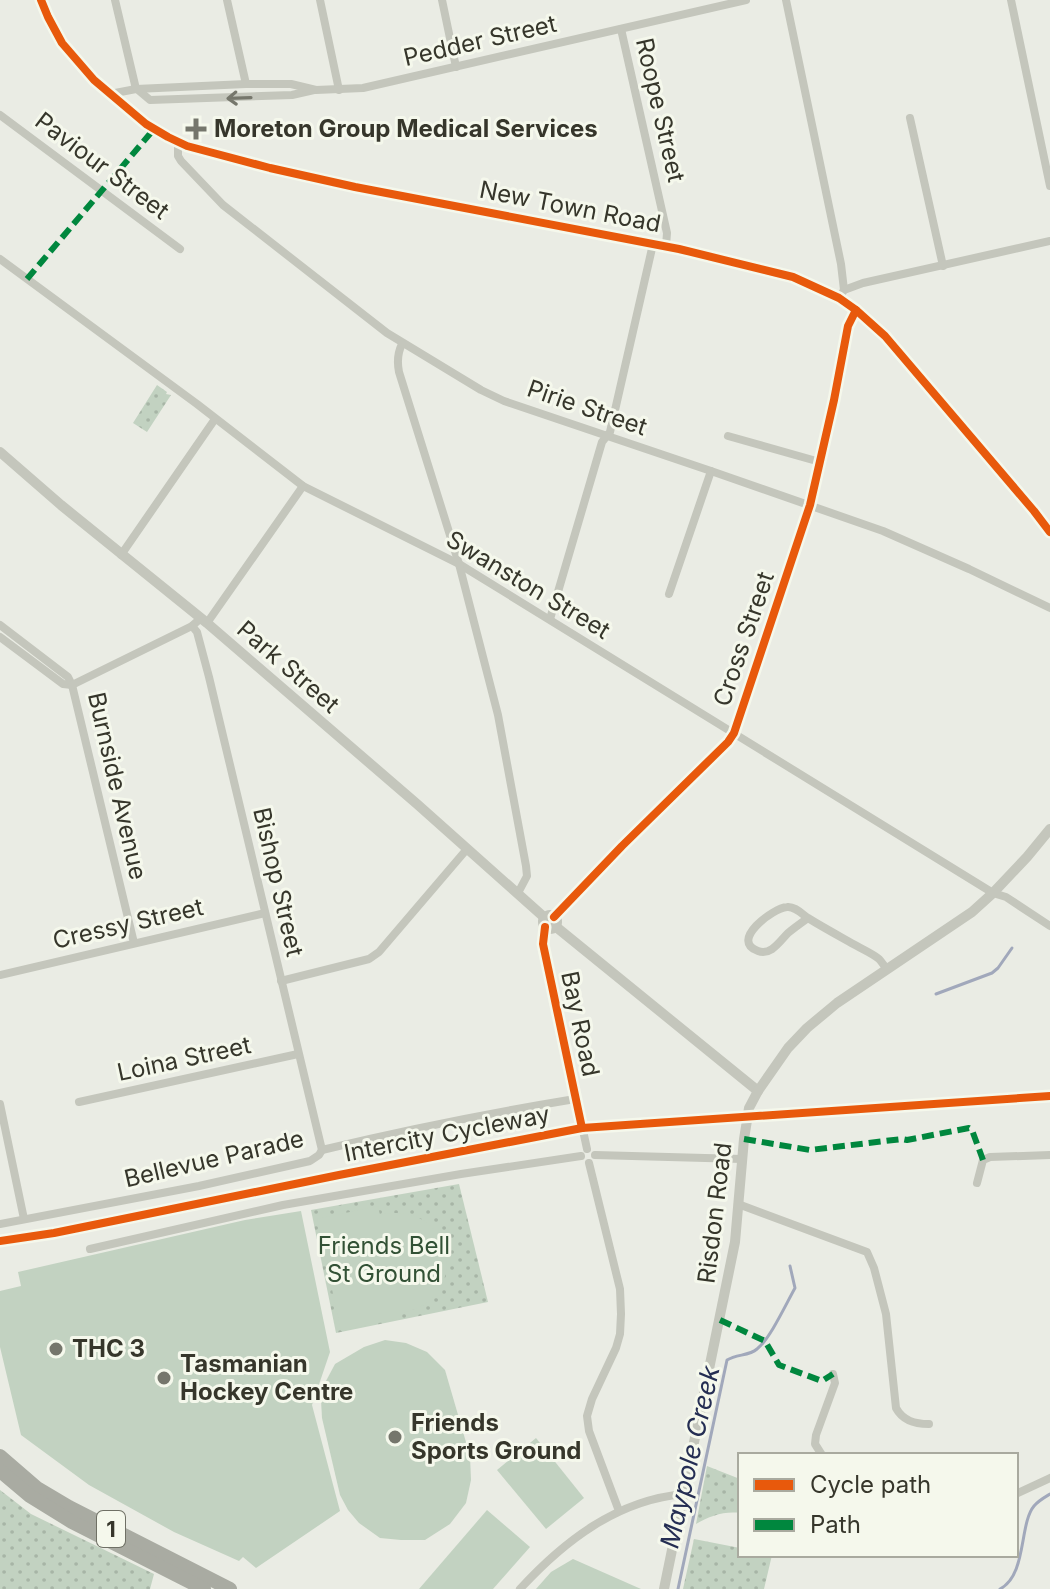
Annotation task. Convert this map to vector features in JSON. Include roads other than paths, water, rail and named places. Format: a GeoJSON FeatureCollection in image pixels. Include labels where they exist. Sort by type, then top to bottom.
{"type":"FeatureCollection","features":[{"type":"Feature","properties":{"kind":"highway","name":"1"},"geometry":{"type":"LineString","coordinates":[[0,1456],[54,1499],[230,1589]]}},
{"type":"Feature","properties":{"kind":"highway","name":"1"},"geometry":{"type":"LineString","coordinates":[[0,1471],[30,1496],[72,1522],[204,1589]]}},
{"type":"Feature","properties":{"kind":"main road","name":"New Town Road"},"geometry":{"type":"LineString","coordinates":[[41,0],[55,31],[71,55],[94,80],[146,124],[178,142],[214,154],[355,187],[660,245],[793,277],[842,294],[885,336],[1050,532]]}},
{"type":"Feature","properties":{"kind":"street"},"geometry":{"type":"LineString","coordinates":[[115,0],[136,89]]}},
{"type":"Feature","properties":{"kind":"street"},"geometry":{"type":"LineString","coordinates":[[227,0],[246,84]]}},
{"type":"Feature","properties":{"kind":"street"},"geometry":{"type":"LineString","coordinates":[[320,0],[339,90]]}},
{"type":"Feature","properties":{"kind":"street"},"geometry":{"type":"LineString","coordinates":[[442,0],[456,67]]}},
{"type":"Feature","properties":{"kind":"street","name":"Pedder Street"},"geometry":{"type":"LineString","coordinates":[[136,89],[150,100],[278,96],[316,90],[363,88],[746,0]]}},
{"type":"Feature","properties":{"kind":"street"},"geometry":{"type":"LineString","coordinates":[[786,0],[841,264],[842,294],[863,283],[1050,241]]}},
{"type":"Feature","properties":{"kind":"street"},"geometry":{"type":"LineString","coordinates":[[1011,0],[1050,186]]}},
{"type":"Feature","properties":{"kind":"street","name":"Roope Street"},"geometry":{"type":"LineString","coordinates":[[550,619],[602,442],[610,432],[660,245],[667,233],[621,29]]}},
{"type":"Feature","properties":{"kind":"street","name":"Pedder Street"},"geometry":{"type":"LineString","coordinates":[[110,94],[136,89],[246,84],[291,84],[316,90]]}},
{"type":"Feature","properties":{"kind":"street","name":"Paviour Street"},"geometry":{"type":"LineString","coordinates":[[0,115],[180,249]]}},
{"type":"Feature","properties":{"kind":"street"},"geometry":{"type":"LineString","coordinates":[[910,118],[943,266]]}},
{"type":"Feature","properties":{"kind":"street","name":"Pirie Street"},"geometry":{"type":"LineString","coordinates":[[178,142],[181,161],[223,205],[402,344],[481,390],[504,401],[883,531],[1050,608]]}},
{"type":"Feature","properties":{"kind":"street","name":"Swanston Street"},"geometry":{"type":"LineString","coordinates":[[0,259],[303,486],[459,564],[1050,926]]}},
{"type":"Feature","properties":{"kind":"street","name":"Cross Street"},"geometry":{"type":"LineString","coordinates":[[550,922],[734,733],[810,505],[848,326],[856,310]]}},
{"type":"Feature","properties":{"kind":"street"},"geometry":{"type":"LineString","coordinates":[[402,344],[397,362],[399,372],[459,564],[498,715],[526,866],[527,876],[518,893]]}},
{"type":"Feature","properties":{"kind":"street"},"geometry":{"type":"LineString","coordinates":[[121,555],[215,419]]}},
{"type":"Feature","properties":{"kind":"street"},"geometry":{"type":"LineString","coordinates":[[728,436],[820,462]]}},
{"type":"Feature","properties":{"kind":"street","name":"Park Street"},"geometry":{"type":"LineString","coordinates":[[0,452],[417,804],[550,922],[758,1091]]}},
{"type":"Feature","properties":{"kind":"street"},"geometry":{"type":"LineString","coordinates":[[669,594],[711,471]]}},
{"type":"Feature","properties":{"kind":"street"},"geometry":{"type":"LineString","coordinates":[[72,685],[200,622],[303,486]]}},
{"type":"Feature","properties":{"kind":"street","name":"Bishop Street"},"geometry":{"type":"LineString","coordinates":[[200,622],[197,632],[322,1150]]}},
{"type":"Feature","properties":{"kind":"street","name":"Burnside Avenue"},"geometry":{"type":"LineString","coordinates":[[0,625],[68,677],[72,685],[134,943]]}},
{"type":"Feature","properties":{"kind":"street","name":"Burnside Avenue"},"geometry":{"type":"LineString","coordinates":[[0,637],[63,684],[72,685]]}},
{"type":"Feature","properties":{"kind":"street","name":"Risdon Road"},"geometry":{"type":"LineString","coordinates":[[664,1589],[730,1271],[749,1108],[788,1048],[807,1028],[837,1003],[972,912],[1050,829]]}},
{"type":"Feature","properties":{"kind":"street"},"geometry":{"type":"LineString","coordinates":[[281,981],[369,959],[379,952],[467,849]]}},
{"type":"Feature","properties":{"kind":"street"},"geometry":{"type":"LineString","coordinates":[[808,918],[767,952],[753,948],[749,941],[755,925],[777,910],[793,907],[878,958],[887,969]]}},
{"type":"Feature","properties":{"kind":"street","name":"Cressy Street"},"geometry":{"type":"LineString","coordinates":[[0,975],[265,913]]}},
{"type":"Feature","properties":{"kind":"street","name":"Bay Road"},"geometry":{"type":"LineString","coordinates":[[550,922],[543,944],[584,1152]]}},
{"type":"Feature","properties":{"kind":"street","name":"Loina Street"},"geometry":{"type":"LineString","coordinates":[[79,1102],[298,1054]]}},
{"type":"Feature","properties":{"kind":"street","name":"Bellevue Parade"},"geometry":{"type":"LineString","coordinates":[[0,1224],[199,1186],[310,1161],[322,1150],[450,1121],[575,1099]]}},
{"type":"Feature","properties":{"kind":"street"},"geometry":{"type":"LineString","coordinates":[[0,1104],[24,1219]]}},
{"type":"Feature","properties":{"kind":"street"},"geometry":{"type":"LineString","coordinates":[[90,1249],[303,1201],[584,1152],[584,1162],[592,1159],[742,1159]]}},
{"type":"Feature","properties":{"kind":"street"},"geometry":{"type":"LineString","coordinates":[[977,1183],[983,1160],[990,1157],[1050,1155]]}},
{"type":"Feature","properties":{"kind":"street"},"geometry":{"type":"LineString","coordinates":[[592,1159],[620,1289],[621,1314],[616,1348],[587,1416],[589,1431],[619,1511]]}},
{"type":"Feature","properties":{"kind":"street"},"geometry":{"type":"LineString","coordinates":[[738,1204],[867,1252],[886,1314],[896,1408],[907,1420],[929,1424]]}},
{"type":"Feature","properties":{"kind":"street"},"geometry":{"type":"LineString","coordinates":[[821,1453],[815,1444],[816,1435],[835,1383],[833,1374]]}},
{"type":"Feature","properties":{"kind":"street"},"geometry":{"type":"LineString","coordinates":[[1018,1493],[1050,1478]]}},
{"type":"Feature","properties":{"kind":"street"},"geometry":{"type":"LineString","coordinates":[[520,1589],[578,1534],[619,1511],[684,1494]]}},
{"type":"Feature","properties":{"kind":"waterway","name":"Maypole Creek"},"geometry":{"type":"LineString","coordinates":[[936,994],[992,973],[1012,948]]}},
{"type":"Feature","properties":{"kind":"waterway","name":"Maypole Creek"},"geometry":{"type":"LineString","coordinates":[[678,1589],[727,1360],[754,1351],[767,1338],[795,1288],[790,1266]]}},
{"type":"Feature","properties":{"kind":"waterway"},"geometry":{"type":"LineString","coordinates":[[1000,1589],[1015,1573],[1029,1514],[1036,1504],[1050,1494]]}},
{"type":"Feature","properties":{"kind":"place","name":"Moreton Group Medical Services"},"geometry":{"type":"Point","coordinates":[196,129]}},
{"type":"Feature","properties":{"kind":"place","name":"THC 3"},"geometry":{"type":"Point","coordinates":[56,1349]}},
{"type":"Feature","properties":{"kind":"place","name":"Tasmanian Hockey Centre"},"geometry":{"type":"Point","coordinates":[164,1378]}},
{"type":"Feature","properties":{"kind":"place","name":"Friends Sports Ground"},"geometry":{"type":"Point","coordinates":[395,1437]}},
{"type":"Feature","properties":{"kind":"park label","name":"Friends Bell St Ground"},"geometry":{"type":"Point","coordinates":[384,1260]}}]}
